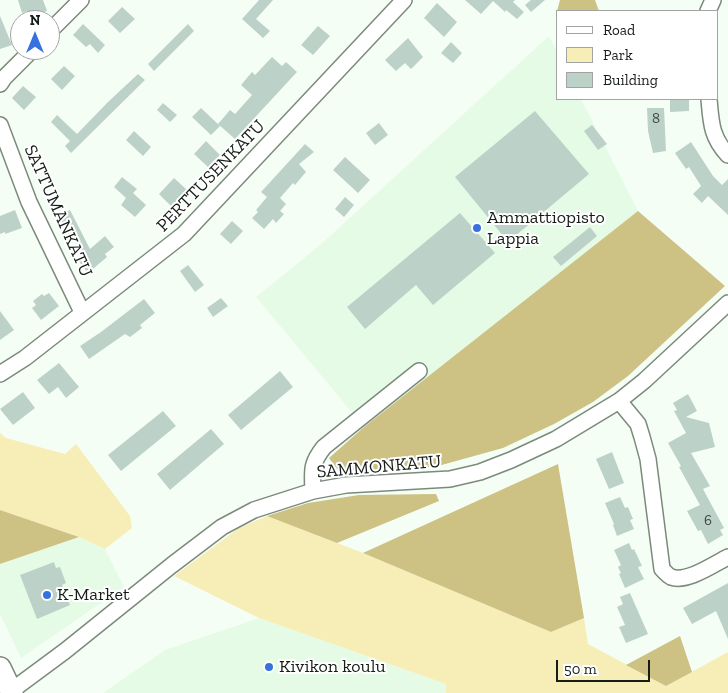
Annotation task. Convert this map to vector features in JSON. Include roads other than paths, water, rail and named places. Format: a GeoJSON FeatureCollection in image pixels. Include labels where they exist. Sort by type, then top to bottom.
{"type":"FeatureCollection","features":[{"type":"Feature","properties":{"kind":"main road"},"geometry":{"type":"LineString","coordinates":[[0,668],[11,692]]}},
{"type":"Feature","properties":{"kind":"street"},"geometry":{"type":"LineString","coordinates":[[60,21],[81,0]]}},
{"type":"Feature","properties":{"kind":"street","name":"PERTTUSENKATU"},"geometry":{"type":"LineString","coordinates":[[0,374],[25,358],[184,234],[404,0]]}},
{"type":"Feature","properties":{"kind":"street"},"geometry":{"type":"LineString","coordinates":[[0,84],[22,60]]}},
{"type":"Feature","properties":{"kind":"street"},"geometry":{"type":"LineString","coordinates":[[709,100],[710,120],[714,135],[728,155]]}},
{"type":"Feature","properties":{"kind":"street","name":"SATTUMANKATU"},"geometry":{"type":"LineString","coordinates":[[0,125],[29,202],[82,312]]}},
{"type":"Feature","properties":{"kind":"street","name":"SAMMONKATU"},"geometry":{"type":"LineString","coordinates":[[11,692],[222,527],[254,510],[313,491],[346,485],[450,479],[480,472],[556,439],[619,401],[644,381],[728,303]]}},
{"type":"Feature","properties":{"kind":"street"},"geometry":{"type":"LineString","coordinates":[[313,491],[312,470],[314,459],[324,447],[419,371]]}},
{"type":"Feature","properties":{"kind":"street"},"geometry":{"type":"LineString","coordinates":[[619,401],[638,424],[648,459],[662,569],[670,576],[679,579],[696,574],[728,557]]}},
{"type":"Feature","properties":{"kind":"place","name":"Ammattiopisto Lappia"},"geometry":{"type":"Point","coordinates":[477,228]}},
{"type":"Feature","properties":{"kind":"place","name":"K-Market"},"geometry":{"type":"Point","coordinates":[47,595]}},
{"type":"Feature","properties":{"kind":"place","name":"Kivikon koulu"},"geometry":{"type":"Point","coordinates":[269,667]}}]}
